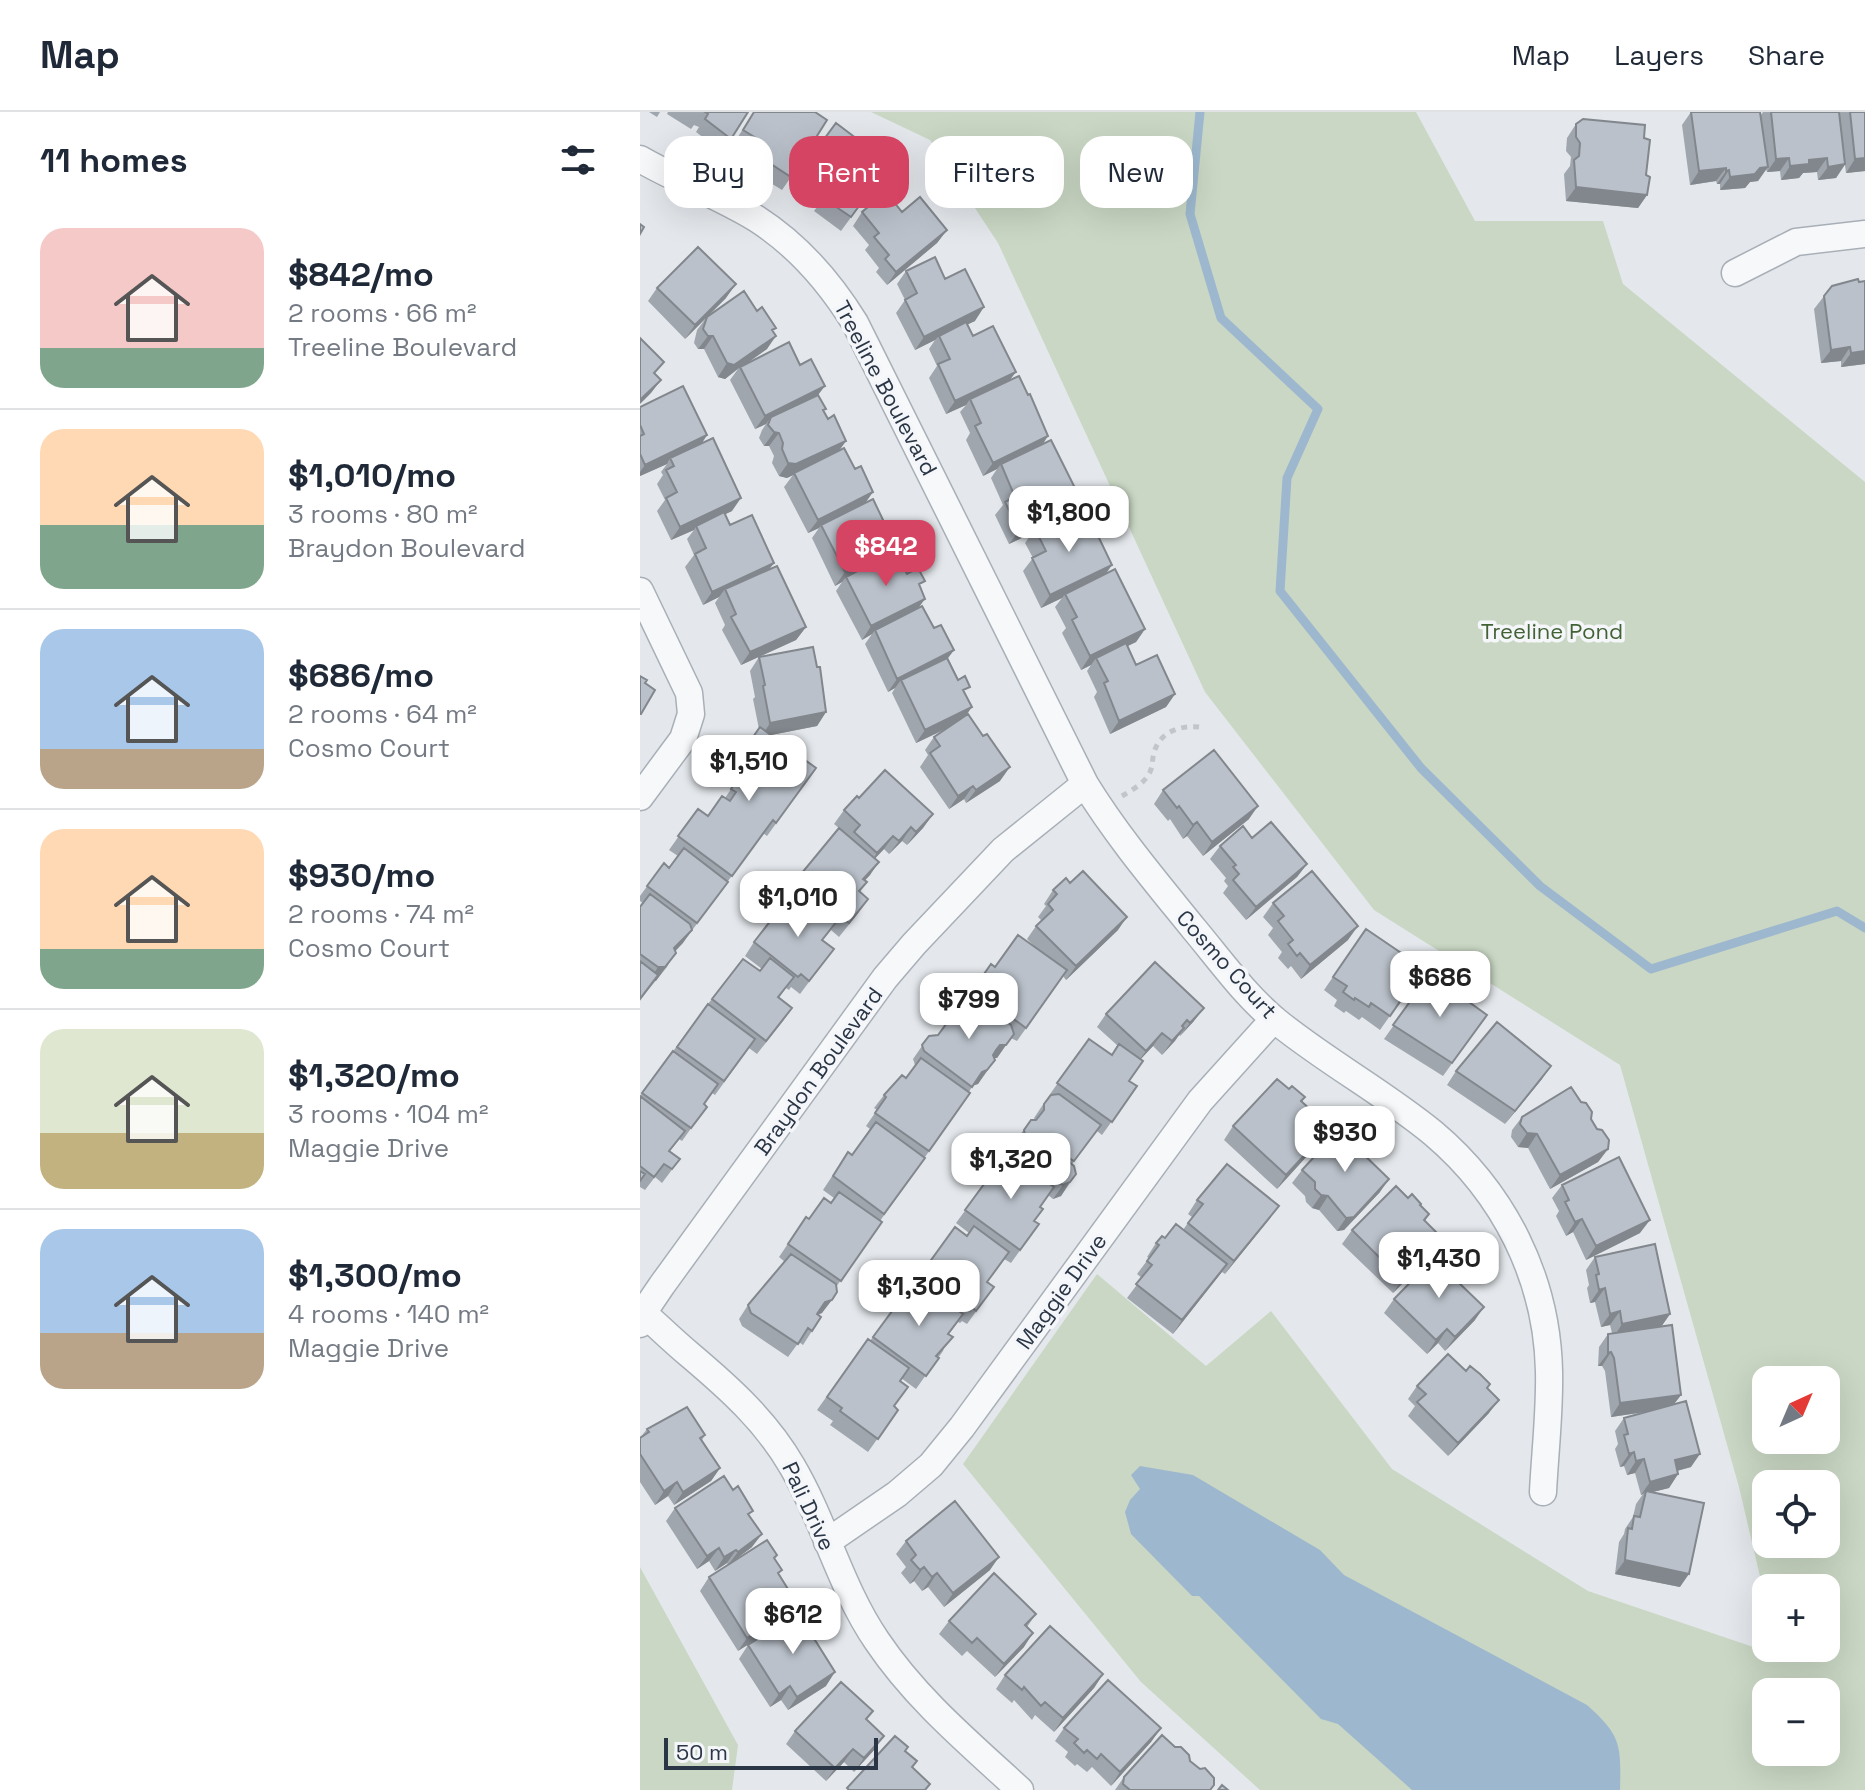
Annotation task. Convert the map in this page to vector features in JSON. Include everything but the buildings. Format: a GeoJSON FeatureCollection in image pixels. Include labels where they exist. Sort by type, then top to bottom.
{"type":"FeatureCollection","features":[{"type":"Feature","properties":{"kind":"street","name":"Treeline Boulevard"},"geometry":{"type":"LineString","coordinates":[[640,159],[757,219],[786,240],[833,288],[862,337],[1085,784]]}},
{"type":"Feature","properties":{"kind":"street"},"geometry":{"type":"LineString","coordinates":[[1735,273],[1796,242],[1865,234]]}},
{"type":"Feature","properties":{"kind":"street"},"geometry":{"type":"LineString","coordinates":[[640,591],[689,693],[691,714],[683,739],[640,797]]}},
{"type":"Feature","properties":{"kind":"street","name":"Cosmo Court"},"geometry":{"type":"LineString","coordinates":[[1085,784],[1111,827],[1239,984],[1274,1019],[1433,1134],[1474,1177],[1509,1222],[1530,1266],[1545,1325],[1549,1371],[1543,1492]]}},
{"type":"Feature","properties":{"kind":"street","name":"Braydon Boulevard"},"geometry":{"type":"LineString","coordinates":[[641,1315],[904,955],[1003,850],[1085,784]]}},
{"type":"Feature","properties":{"kind":"street","name":"Maggie Drive"},"geometry":{"type":"LineString","coordinates":[[827,1542],[897,1494],[931,1465],[1200,1101],[1274,1019]]}},
{"type":"Feature","properties":{"kind":"street","name":"Pali Drive"},"geometry":{"type":"LineString","coordinates":[[641,1315],[719,1378],[766,1428],[793,1466],[850,1593],[876,1640],[903,1677],[936,1712],[1020,1790]]}},
{"type":"Feature","properties":{"kind":"path"},"geometry":{"type":"LineString","coordinates":[[1118,799],[1144,781],[1150,773],[1153,754],[1166,735],[1175,728],[1199,727]]}},
{"type":"Feature","properties":{"kind":"green space","name":"Treeline Pond"},"geometry":{"type":"Polygon","coordinates":[[[871,112],[1416,112],[1475,221],[1603,221],[1623,284],[1865,482],[1865,1790],[1260,1790],[1141,1682],[963,1464],[1097,1274],[1206,1366],[1271,1311],[1392,1469],[1588,1591],[1752,1647],[1752,1662],[1840,1662],[1840,1574],[1759,1574],[1756,1558],[1840,1558],[1840,1470],[1752,1470],[1752,1542],[1620,1065],[1374,910],[1205,692],[998,243],[975,208],[1064,208],[1064,136],[925,138],[871,112]]]}},
{"type":"Feature","properties":{"kind":"green space"},"geometry":{"type":"Polygon","coordinates":[[[640,1567],[738,1745],[732,1790],[640,1790],[640,1567]]]}},
{"type":"Feature","properties":{"kind":"water"},"geometry":{"type":"Polygon","coordinates":[[[1140,1466],[1193,1475],[1320,1550],[1344,1575],[1587,1705],[1607,1725],[1617,1743],[1620,1790],[1412,1790],[1338,1724],[1321,1719],[1199,1596],[1192,1596],[1131,1534],[1125,1512],[1140,1489],[1131,1475],[1140,1466]]]}},
{"type":"Feature","properties":{"kind":"waterway"},"geometry":{"type":"LineString","coordinates":[[1200,112],[1190,214],[1221,318],[1318,409],[1287,478],[1280,591],[1421,768],[1540,886],[1651,969],[1837,911],[1865,928]]}}]}
